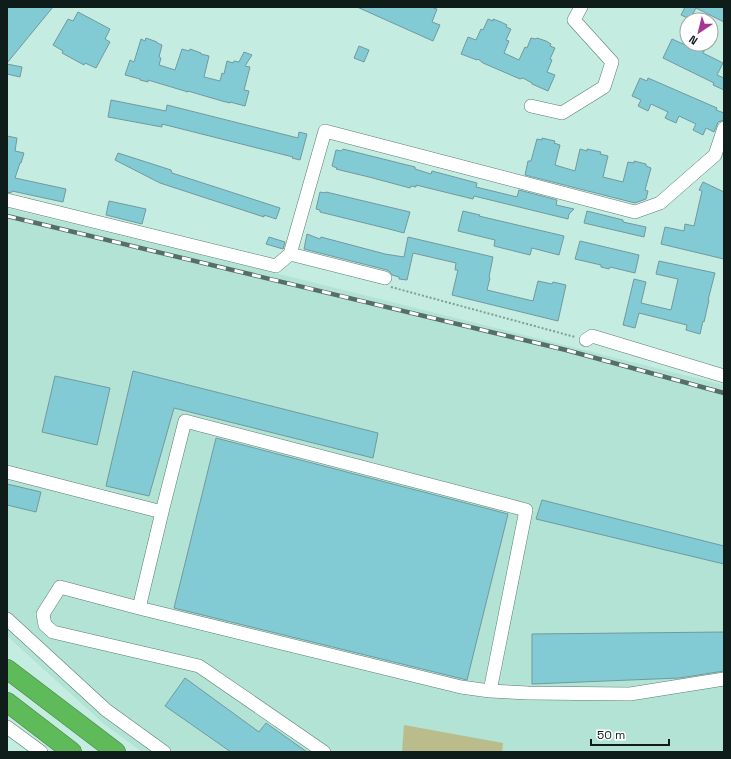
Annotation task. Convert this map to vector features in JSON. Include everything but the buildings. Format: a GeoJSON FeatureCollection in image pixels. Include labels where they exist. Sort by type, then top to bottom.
{"type":"FeatureCollection","features":[{"type":"Feature","properties":{"kind":"highway"},"geometry":{"type":"LineString","coordinates":[[7,669],[113,750]]}},
{"type":"Feature","properties":{"kind":"highway"},"geometry":{"type":"LineString","coordinates":[[7,702],[72,752]]}},
{"type":"Feature","properties":{"kind":"street"},"geometry":{"type":"LineString","coordinates":[[531,106],[562,113],[604,87],[612,62],[574,20],[581,7]]}},
{"type":"Feature","properties":{"kind":"street"},"geometry":{"type":"LineString","coordinates":[[7,200],[276,266],[290,254],[325,132],[635,212],[660,203],[715,155],[724,128]]}},
{"type":"Feature","properties":{"kind":"street"},"geometry":{"type":"LineString","coordinates":[[290,254],[385,278]]}},
{"type":"Feature","properties":{"kind":"street"},"geometry":{"type":"LineString","coordinates":[[586,340],[592,336],[724,376]]}},
{"type":"Feature","properties":{"kind":"street"},"geometry":{"type":"LineString","coordinates":[[140,608],[185,421],[526,510],[490,691]]}},
{"type":"Feature","properties":{"kind":"street"},"geometry":{"type":"LineString","coordinates":[[7,472],[162,512]]}},
{"type":"Feature","properties":{"kind":"street"},"geometry":{"type":"LineString","coordinates":[[324,752],[199,666],[53,632],[45,625],[43,614],[60,587],[461,687],[490,691],[630,694],[724,679]]}},
{"type":"Feature","properties":{"kind":"street"},"geometry":{"type":"LineString","coordinates":[[7,618],[106,710],[164,752]]}},
{"type":"Feature","properties":{"kind":"street"},"geometry":{"type":"LineString","coordinates":[[7,727],[41,752]]}},
{"type":"Feature","properties":{"kind":"path"},"geometry":{"type":"LineString","coordinates":[[385,278],[385,286],[586,340]]}},
{"type":"Feature","properties":{"kind":"shaded area"},"geometry":{"type":"Polygon","coordinates":[[[7,208],[724,385],[724,752],[142,752],[104,724],[7,636],[7,208]]]}},
{"type":"Feature","properties":{"kind":"shaded area"},"geometry":{"type":"Polygon","coordinates":[[[404,725],[503,743],[502,752],[402,752],[404,725]]]}},
{"type":"Feature","properties":{"kind":"railway"},"geometry":{"type":"LineString","coordinates":[[7,216],[566,350],[724,393]]}}]}
